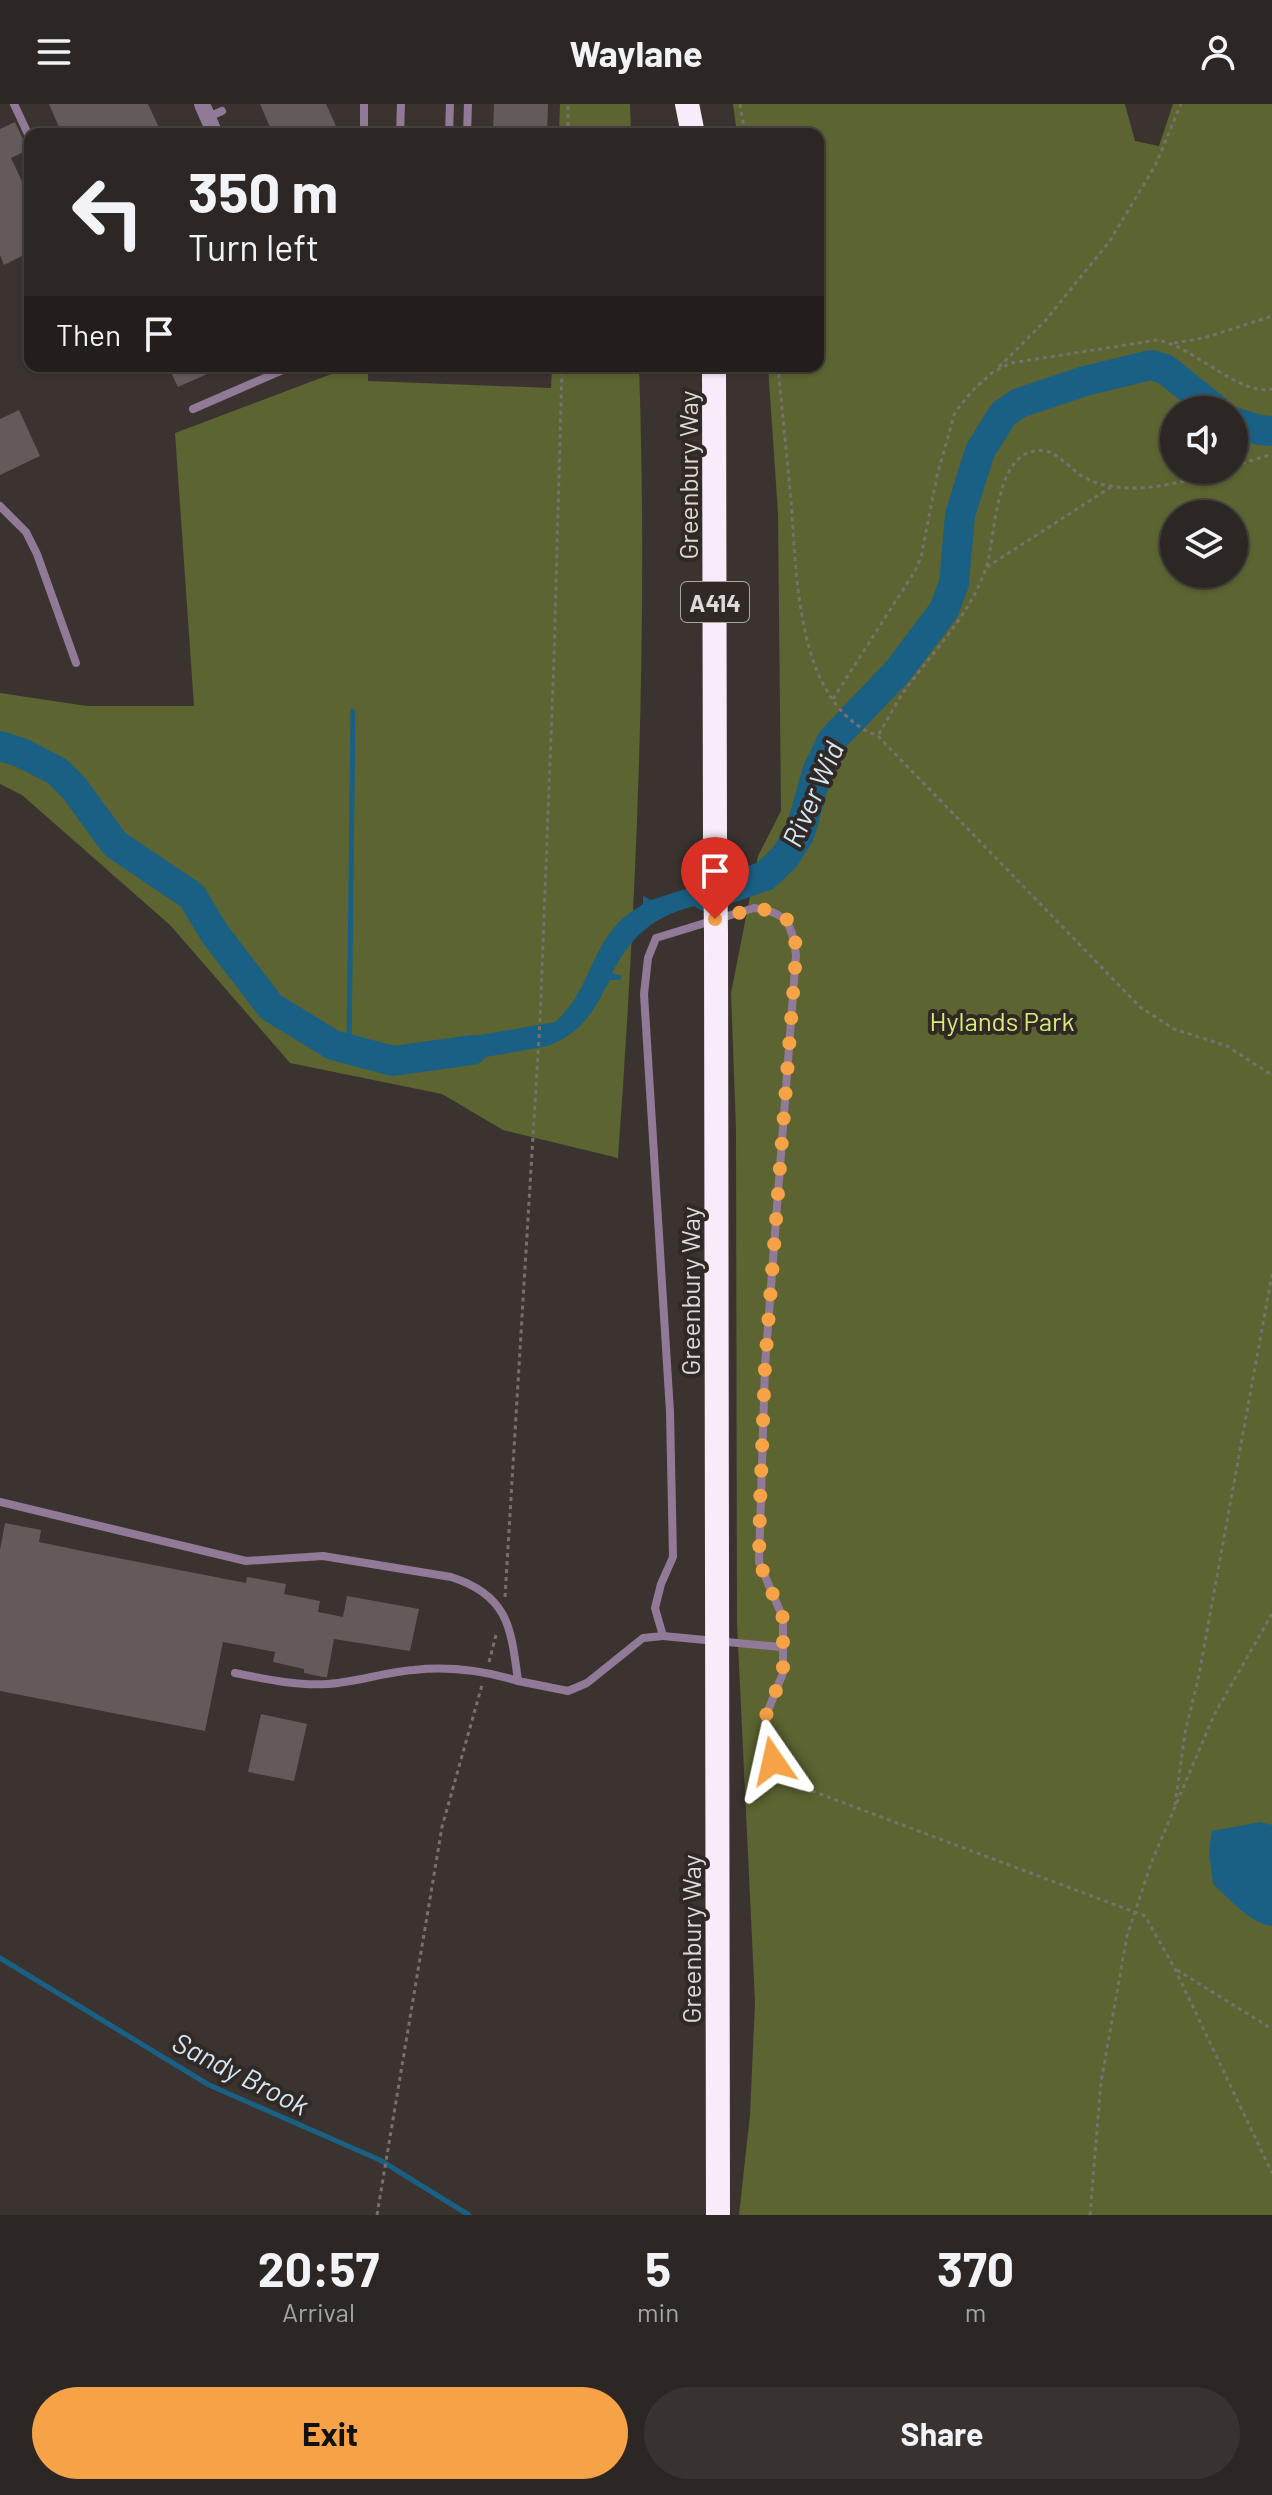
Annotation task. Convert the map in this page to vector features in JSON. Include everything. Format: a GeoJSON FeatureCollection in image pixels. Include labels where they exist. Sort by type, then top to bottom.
{"type":"FeatureCollection","features":[{"type":"Feature","properties":{"kind":"highway"},"geometry":{"type":"LineString","coordinates":[[687,104],[692,128]]}},
{"type":"Feature","properties":{"kind":"highway","name":"Greenbury Way"},"geometry":{"type":"LineString","coordinates":[[714,372],[718,2215]]}},
{"type":"Feature","properties":{"kind":"lane"},"geometry":{"type":"LineString","coordinates":[[14,104],[25,128]]}},
{"type":"Feature","properties":{"kind":"lane"},"geometry":{"type":"LineString","coordinates":[[364,104],[364,128]]}},
{"type":"Feature","properties":{"kind":"lane"},"geometry":{"type":"LineString","coordinates":[[400,128],[401,104]]}},
{"type":"Feature","properties":{"kind":"lane"},"geometry":{"type":"LineString","coordinates":[[449,128],[450,104]]}},
{"type":"Feature","properties":{"kind":"lane"},"geometry":{"type":"LineString","coordinates":[[467,128],[468,104]]}},
{"type":"Feature","properties":{"kind":"lane"},"geometry":{"type":"LineString","coordinates":[[193,409],[278,372]]}},
{"type":"Feature","properties":{"kind":"lane"},"geometry":{"type":"LineString","coordinates":[[0,506],[26,532],[76,663]]}},
{"type":"Feature","properties":{"kind":"lane"},"geometry":{"type":"LineString","coordinates":[[663,1636],[655,1608],[673,1557],[671,1441],[644,994],[648,958],[656,938],[754,908],[769,910],[783,917],[793,929],[796,955],[765,1366],[759,1562],[783,1618],[783,1673],[765,1718],[767,1741],[781,1777],[801,1787]]}},
{"type":"Feature","properties":{"kind":"lane"},"geometry":{"type":"LineString","coordinates":[[0,1502],[246,1561],[323,1556],[451,1577],[471,1584],[503,1611],[518,1681]]}},
{"type":"Feature","properties":{"kind":"lane"},"geometry":{"type":"LineString","coordinates":[[235,1673],[269,1680],[327,1684],[414,1670],[486,1671],[568,1691],[587,1683],[643,1638],[663,1636],[781,1647]]}},
{"type":"Feature","properties":{"kind":"path"},"geometry":{"type":"LineString","coordinates":[[568,104],[568,128]]}},
{"type":"Feature","properties":{"kind":"path"},"geometry":{"type":"LineString","coordinates":[[740,104],[744,128]]}},
{"type":"Feature","properties":{"kind":"path"},"geometry":{"type":"LineString","coordinates":[[833,701],[842,681],[896,605],[915,571],[921,557],[949,427],[964,401],[1045,321],[1109,242],[1155,166],[1181,104]]}},
{"type":"Feature","properties":{"kind":"path"},"geometry":{"type":"LineString","coordinates":[[993,372],[1011,363],[1120,344],[1157,340],[1174,343],[1204,338],[1272,316]]}},
{"type":"Feature","properties":{"kind":"path"},"geometry":{"type":"LineString","coordinates":[[1174,343],[1248,387],[1262,391],[1272,389]]}},
{"type":"Feature","properties":{"kind":"path"},"geometry":{"type":"LineString","coordinates":[[377,2215],[442,1827],[503,1611],[509,1562],[530,1139],[540,1021],[562,372]]}},
{"type":"Feature","properties":{"kind":"path"},"geometry":{"type":"LineString","coordinates":[[779,372],[800,617],[815,663],[833,701],[865,731],[878,736],[1140,1007],[1174,1029],[1227,1046],[1272,1075]]}},
{"type":"Feature","properties":{"kind":"path"},"geometry":{"type":"LineString","coordinates":[[878,736],[909,684],[954,630],[987,567],[1003,479],[1018,460],[1032,451],[1048,451],[1084,477],[1111,487],[1160,483]]}},
{"type":"Feature","properties":{"kind":"path"},"geometry":{"type":"LineString","coordinates":[[1248,462],[1272,454]]}},
{"type":"Feature","properties":{"kind":"path"},"geometry":{"type":"LineString","coordinates":[[987,567],[1111,487]]}},
{"type":"Feature","properties":{"kind":"path"},"geometry":{"type":"LineString","coordinates":[[1174,1812],[1185,1733],[1199,1675],[1272,1274]]}},
{"type":"Feature","properties":{"kind":"path"},"geometry":{"type":"LineString","coordinates":[[1090,2215],[1101,2082],[1112,2006],[1127,1936],[1152,1861],[1214,1715],[1272,1614]]}},
{"type":"Feature","properties":{"kind":"path"},"geometry":{"type":"LineString","coordinates":[[801,1787],[1145,1916],[1175,1969],[1272,2173]]}},
{"type":"Feature","properties":{"kind":"path"},"geometry":{"type":"LineString","coordinates":[[1175,1969],[1272,2029]]}},
{"type":"Feature","properties":{"kind":"green space"},"geometry":{"type":"Polygon","coordinates":[[[560,104],[630,104],[631,128],[559,128],[560,104]]]}},
{"type":"Feature","properties":{"kind":"green space","name":"Hylands Park"},"geometry":{"type":"Polygon","coordinates":[[[733,104],[1125,104],[1135,141],[1159,146],[1173,104],[1272,104],[1272,2215],[739,2215],[750,2115],[755,2002],[737,1623],[736,1129],[731,993],[758,856],[781,811],[778,513],[768,372],[824,372],[824,128],[736,128],[733,104]]]}},
{"type":"Feature","properties":{"kind":"green space"},"geometry":{"type":"Polygon","coordinates":[[[337,372],[368,372],[368,381],[551,388],[552,372],[639,372],[642,564],[639,762],[631,960],[618,1158],[503,1130],[442,1094],[290,1063],[170,925],[22,795],[0,784],[0,693],[87,706],[194,706],[175,433],[337,372]]]}},
{"type":"Feature","properties":{"kind":"water"},"geometry":{"type":"Polygon","coordinates":[[[742,871],[744,893],[683,909],[652,924],[638,936],[612,973],[622,976],[620,980],[610,980],[592,1011],[570,1034],[548,1046],[434,1066],[429,1044],[555,1022],[582,987],[609,935],[621,920],[643,904],[643,896],[651,900],[742,871]]]}},
{"type":"Feature","properties":{"kind":"water"},"geometry":{"type":"Polygon","coordinates":[[[1260,1822],[1272,1825],[1272,1926],[1247,1915],[1213,1884],[1209,1851],[1212,1831],[1260,1822]]]}},
{"type":"Feature","properties":{"kind":"building"},"geometry":{"type":"Polygon","coordinates":[[[49,104],[148,104],[159,128],[59,128],[49,104]]]}},
{"type":"Feature","properties":{"kind":"building"},"geometry":{"type":"Polygon","coordinates":[[[260,104],[326,104],[336,126],[331,128],[270,128],[260,104]]]}},
{"type":"Feature","properties":{"kind":"building"},"geometry":{"type":"Polygon","coordinates":[[[494,104],[548,104],[547,128],[493,128],[494,104]]]}},
{"type":"Feature","properties":{"kind":"building"},"geometry":{"type":"Polygon","coordinates":[[[15,122],[24,141],[24,152],[11,158],[24,185],[24,255],[4,265],[0,255],[0,129],[15,122]]]}},
{"type":"Feature","properties":{"kind":"building"},"geometry":{"type":"Polygon","coordinates":[[[171,372],[212,372],[178,387],[171,372]]]}},
{"type":"Feature","properties":{"kind":"building"},"geometry":{"type":"Polygon","coordinates":[[[19,410],[40,456],[0,475],[0,419],[19,410]]]}},
{"type":"Feature","properties":{"kind":"building"},"geometry":{"type":"Polygon","coordinates":[[[5,1523],[41,1530],[39,1542],[246,1583],[247,1577],[286,1584],[284,1594],[320,1601],[318,1612],[343,1617],[347,1596],[419,1609],[410,1651],[334,1639],[327,1677],[323,1677],[273,1662],[275,1652],[223,1642],[205,1731],[0,1691],[0,1550],[5,1523]]]}},
{"type":"Feature","properties":{"kind":"building"},"geometry":{"type":"Polygon","coordinates":[[[261,1714],[307,1724],[294,1781],[248,1772],[261,1714]]]}},
{"type":"Feature","properties":{"kind":"waterway","name":"River Wid"},"geometry":{"type":"LineString","coordinates":[[706,896],[765,876],[785,857],[800,833],[817,772],[832,740],[898,671],[944,610],[954,583],[960,515],[980,451],[1003,414],[1019,403],[1085,381],[1151,365],[1165,369],[1199,396]]}},
{"type":"Feature","properties":{"kind":"waterway","name":"River Wid"},"geometry":{"type":"LineString","coordinates":[[1248,426],[1272,431]]}},
{"type":"Feature","properties":{"kind":"waterway"},"geometry":{"type":"LineString","coordinates":[[349,1051],[353,711]]}},
{"type":"Feature","properties":{"kind":"waterway","name":"River Wid"},"geometry":{"type":"LineString","coordinates":[[0,746],[22,753],[57,771],[74,788],[115,844],[192,896],[215,934],[271,1007],[333,1045],[393,1061],[472,1050]]}},
{"type":"Feature","properties":{"kind":"waterway","name":"Sandy Brook"},"geometry":{"type":"LineString","coordinates":[[0,1958],[209,2085],[380,2160],[469,2215]]}},
{"type":"Feature","properties":{"kind":"route"},"geometry":{"type":"LineString","coordinates":[[715,919],[754,908],[769,910],[783,917],[793,929],[796,955],[765,1366],[760,1506],[759,1562],[783,1618],[783,1673],[765,1718],[773,1761]]}}]}
